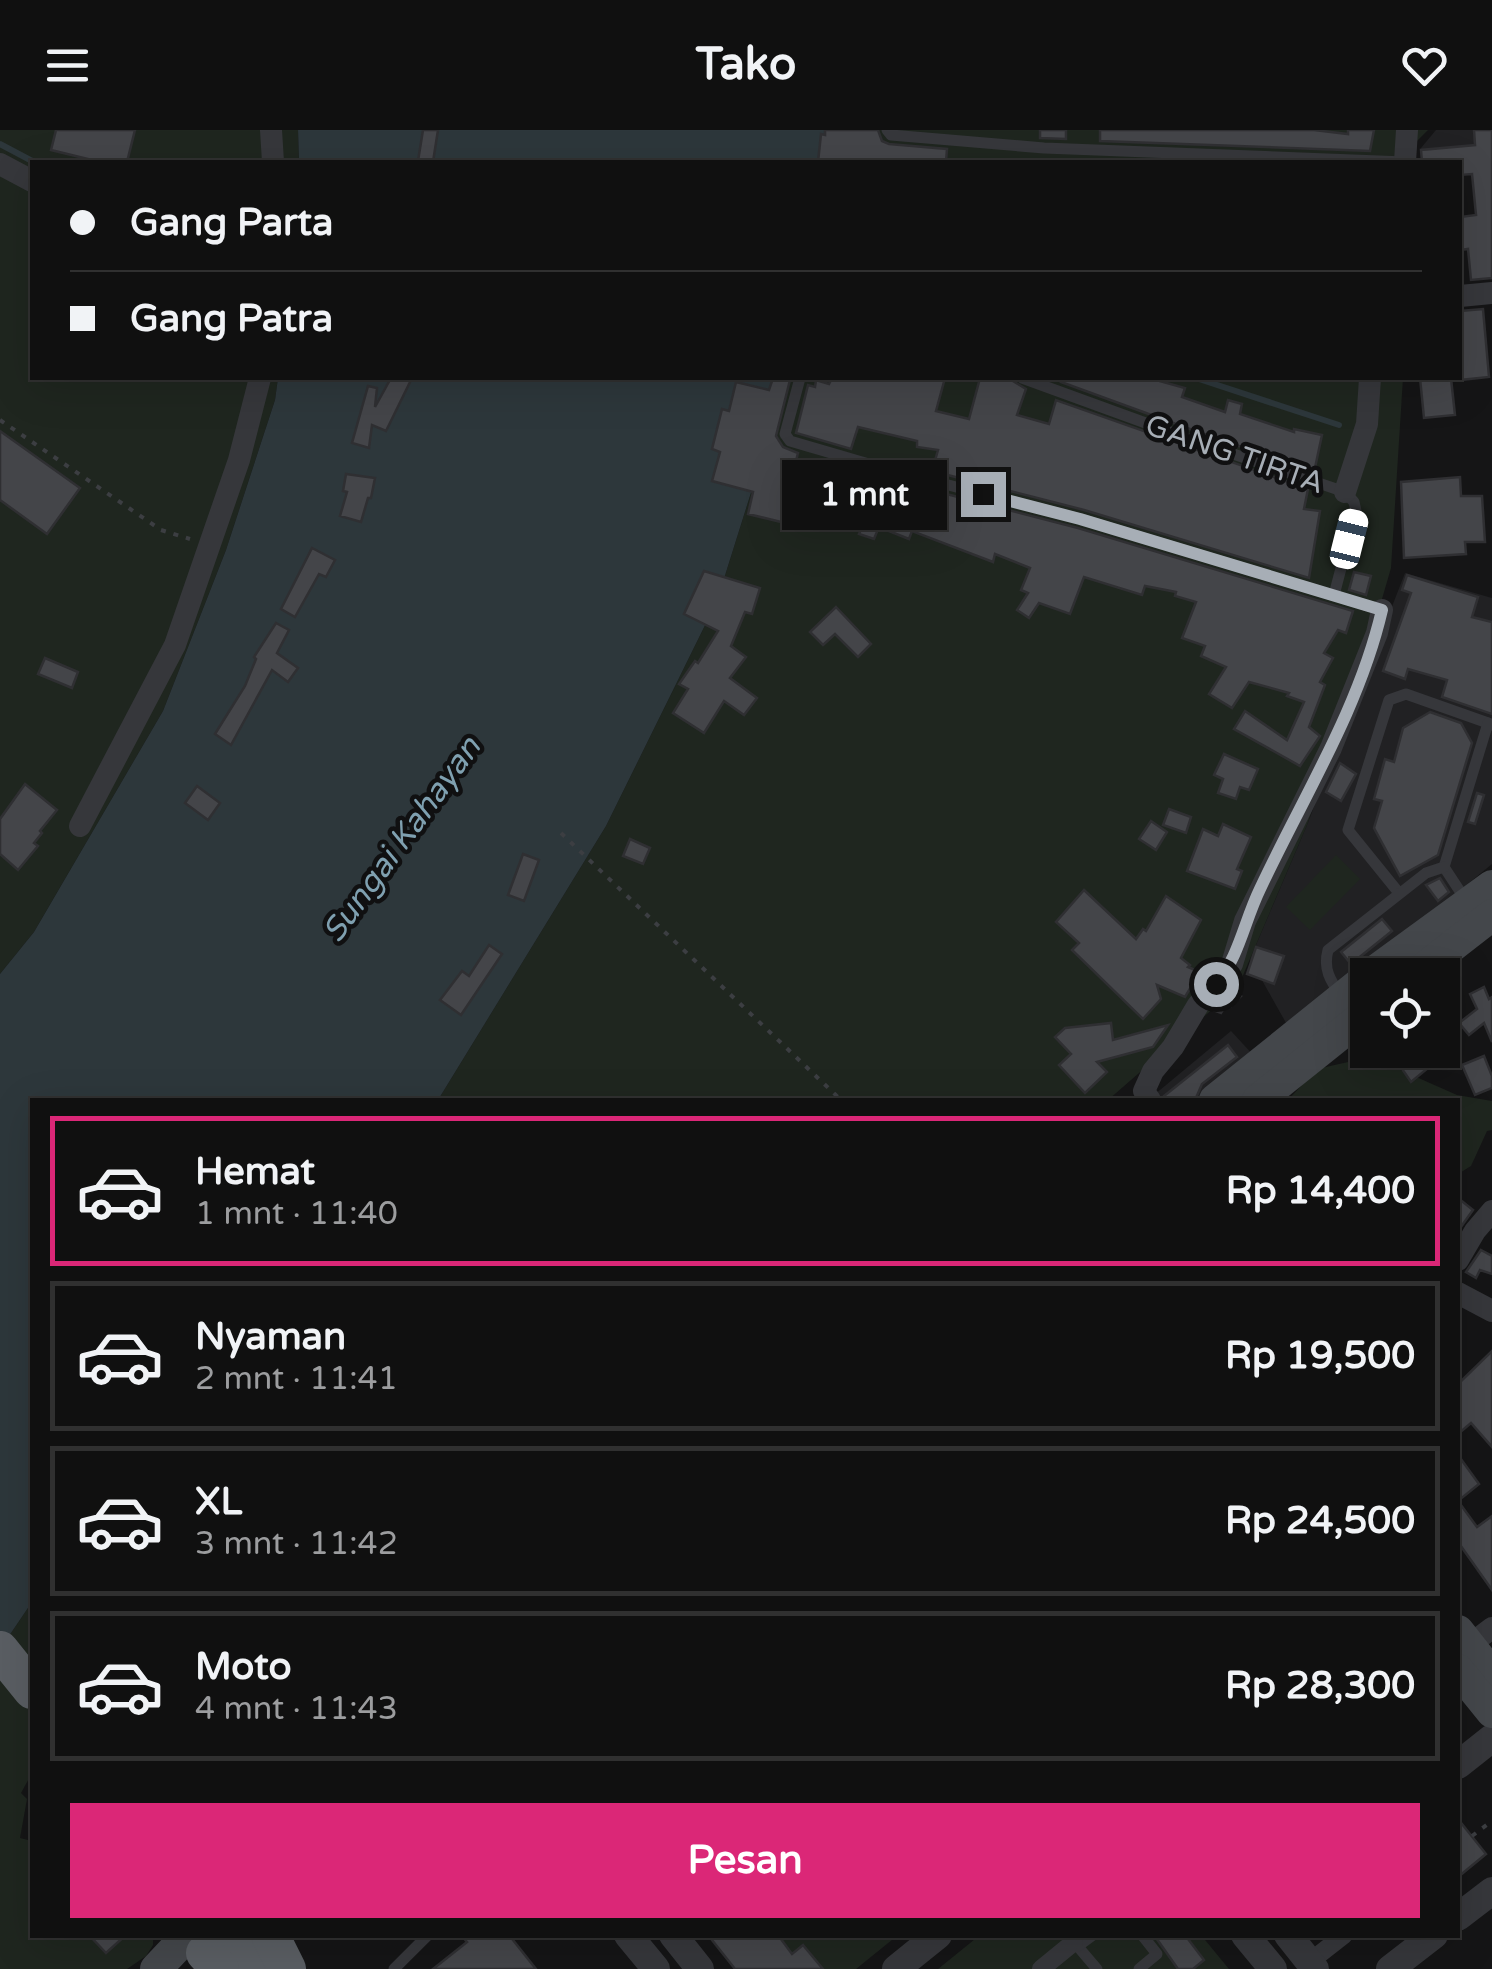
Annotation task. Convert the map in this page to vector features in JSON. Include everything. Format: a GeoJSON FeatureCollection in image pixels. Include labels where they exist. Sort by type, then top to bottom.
{"type":"FeatureCollection","features":[{"type":"Feature","properties":{"kind":"highway"},"geometry":{"type":"LineString","coordinates":[[0,1650],[30,1688]]}},
{"type":"Feature","properties":{"kind":"highway"},"geometry":{"type":"LineString","coordinates":[[272,1938],[287,1969]]}},
{"type":"Feature","properties":{"kind":"highway"},"geometry":{"type":"LineString","coordinates":[[210,1949],[259,1969]]}},
{"type":"Feature","properties":{"kind":"main road"},"geometry":{"type":"LineString","coordinates":[[1432,958],[1483,907]]}},
{"type":"Feature","properties":{"kind":"main road"},"geometry":{"type":"LineString","coordinates":[[1413,958],[1483,907]]}},
{"type":"Feature","properties":{"kind":"main road"},"geometry":{"type":"LineString","coordinates":[[1217,1098],[1350,1004]]}},
{"type":"Feature","properties":{"kind":"main road"},"geometry":{"type":"LineString","coordinates":[[1260,1098],[1350,1007]]}},
{"type":"Feature","properties":{"kind":"main road"},"geometry":{"type":"LineString","coordinates":[[1467,1646],[1492,1674]]}},
{"type":"Feature","properties":{"kind":"main road"},"geometry":{"type":"LineString","coordinates":[[1467,1646],[1492,1712]]}},
{"type":"Feature","properties":{"kind":"main road"},"geometry":{"type":"LineString","coordinates":[[156,1969],[210,1949]]}},
{"type":"Feature","properties":{"kind":"street"},"geometry":{"type":"LineString","coordinates":[[271,130],[272,160]]}},
{"type":"Feature","properties":{"kind":"street"},"geometry":{"type":"LineString","coordinates":[[1405,160],[1406,130]]}},
{"type":"Feature","properties":{"kind":"street"},"geometry":{"type":"LineString","coordinates":[[0,164],[30,180]]}},
{"type":"Feature","properties":{"kind":"street"},"geometry":{"type":"LineString","coordinates":[[1462,296],[1492,293]]}},
{"type":"Feature","properties":{"kind":"street"},"geometry":{"type":"LineString","coordinates":[[80,826],[175,645],[238,460],[259,380]]}},
{"type":"Feature","properties":{"kind":"street"},"geometry":{"type":"LineString","coordinates":[[1345,492],[1367,424],[1370,380]]}},
{"type":"Feature","properties":{"kind":"street"},"geometry":{"type":"LineString","coordinates":[[1149,1098],[1144,1091],[1153,1071],[1232,964],[1252,906],[1331,748],[1382,610]]}},
{"type":"Feature","properties":{"kind":"street"},"geometry":{"type":"LineString","coordinates":[[1460,1257],[1492,1212]]}},
{"type":"Feature","properties":{"kind":"street"},"geometry":{"type":"LineString","coordinates":[[1460,1294],[1492,1310]]}},
{"type":"Feature","properties":{"kind":"street"},"geometry":{"type":"LineString","coordinates":[[1460,1763],[1492,1738]]}},
{"type":"Feature","properties":{"kind":"street"},"geometry":{"type":"LineString","coordinates":[[1460,1915],[1492,1891]]}},
{"type":"Feature","properties":{"kind":"street"},"geometry":{"type":"LineString","coordinates":[[630,1938],[656,1969]]}},
{"type":"Feature","properties":{"kind":"street"},"geometry":{"type":"LineString","coordinates":[[675,1938],[700,1969]]}},
{"type":"Feature","properties":{"kind":"street"},"geometry":{"type":"LineString","coordinates":[[896,1969],[934,1938]]}},
{"type":"Feature","properties":{"kind":"street"},"geometry":{"type":"LineString","coordinates":[[1247,1938],[1272,1969]]}},
{"type":"Feature","properties":{"kind":"street"},"geometry":{"type":"LineString","coordinates":[[1291,1938],[1318,1961],[1341,1938]]}},
{"type":"Feature","properties":{"kind":"street"},"geometry":{"type":"LineString","coordinates":[[1390,1969],[1430,1938]]}},
{"type":"Feature","properties":{"kind":"street"},"geometry":{"type":"LineString","coordinates":[[1041,1969],[1073,1941]]}},
{"type":"Feature","properties":{"kind":"lane"},"geometry":{"type":"LineString","coordinates":[[887,130],[891,135],[996,145],[1183,157],[1316,160]]}},
{"type":"Feature","properties":{"kind":"lane"},"geometry":{"type":"LineString","coordinates":[[799,380],[784,434],[790,440],[1080,519],[1382,610]]}},
{"type":"Feature","properties":{"kind":"lane","name":"GANG TIRTA"},"geometry":{"type":"LineString","coordinates":[[1027,380],[1345,492],[1356,511],[1334,595]]}},
{"type":"Feature","properties":{"kind":"lane"},"geometry":{"type":"LineString","coordinates":[[1399,893],[1348,830],[1390,700],[1406,694],[1490,724],[1444,867]]}},
{"type":"Feature","properties":{"kind":"lane"},"geometry":{"type":"LineString","coordinates":[[1350,990],[1328,977],[1327,952],[1426,873],[1444,867]]}},
{"type":"Feature","properties":{"kind":"lane"},"geometry":{"type":"LineString","coordinates":[[1444,867],[1483,907]]}},
{"type":"Feature","properties":{"kind":"lane"},"geometry":{"type":"LineString","coordinates":[[394,1969],[425,1938]]}},
{"type":"Feature","properties":{"kind":"lane"},"geometry":{"type":"LineString","coordinates":[[1138,1969],[1157,1954],[1144,1938]]}},
{"type":"Feature","properties":{"kind":"lane"},"geometry":{"type":"LineString","coordinates":[[1073,1941],[1096,1969]]}},
{"type":"Feature","properties":{"kind":"path"},"geometry":{"type":"LineString","coordinates":[[0,420],[161,530],[209,545]]}},
{"type":"Feature","properties":{"kind":"path"},"geometry":{"type":"LineString","coordinates":[[561,833],[839,1098]]}},
{"type":"Feature","properties":{"kind":"path"},"geometry":{"type":"LineString","coordinates":[[1472,1836],[1492,1821]]}},
{"type":"Feature","properties":{"kind":"shaded area"},"geometry":{"type":"Polygon","coordinates":[[[0,130],[298,130],[299,160],[30,160],[30,380],[278,380],[275,400],[226,550],[163,711],[34,932],[0,974],[0,130]]]}},
{"type":"Feature","properties":{"kind":"shaded area"},"geometry":{"type":"Polygon","coordinates":[[[830,130],[1428,130],[1417,141],[1415,160],[827,160],[830,130]]]}},
{"type":"Feature","properties":{"kind":"shaded area"},"geometry":{"type":"Polygon","coordinates":[[[1436,130],[1492,130],[1462,160],[1422,160],[1421,148],[1436,130]]]}},
{"type":"Feature","properties":{"kind":"shaded area"},"geometry":{"type":"Polygon","coordinates":[[[786,380],[1403,380],[1391,568],[1346,723],[1332,750],[1307,825],[1238,987],[1110,1098],[439,1098],[606,826],[717,601],[786,380]]]}},
{"type":"Feature","properties":{"kind":"shaded area"},"geometry":{"type":"Polygon","coordinates":[[[1405,573],[1492,598],[1492,864],[1378,958],[1350,958],[1350,981],[1290,1030],[1250,959],[1405,573]]]}},
{"type":"Feature","properties":{"kind":"shaded area"},"geometry":{"type":"Polygon","coordinates":[[[1336,855],[1360,879],[1310,930],[1286,907],[1336,855]]]}},
{"type":"Feature","properties":{"kind":"shaded area"},"geometry":{"type":"Polygon","coordinates":[[[1231,1031],[1255,1057],[1204,1098],[1150,1098],[1231,1031]]]}},
{"type":"Feature","properties":{"kind":"shaded area"},"geometry":{"type":"Polygon","coordinates":[[[1350,1061],[1350,1068],[1396,1068],[1457,1095],[1492,1101],[1492,1130],[1487,1131],[1471,1166],[1460,1173],[1460,1098],[1290,1098],[1317,1069],[1350,1061]]]}},
{"type":"Feature","properties":{"kind":"shaded area"},"geometry":{"type":"Polygon","coordinates":[[[30,1605],[30,1777],[21,1793],[27,1799],[20,1838],[30,1840],[30,1938],[153,1938],[146,1956],[127,1969],[0,1969],[0,1636],[9,1636],[30,1605]]]}},
{"type":"Feature","properties":{"kind":"shaded area"},"geometry":{"type":"Polygon","coordinates":[[[894,1938],[856,1969],[816,1969],[819,1964],[804,1945],[792,1954],[781,1939],[894,1938]]]}},
{"type":"Feature","properties":{"kind":"shaded area"},"geometry":{"type":"Polygon","coordinates":[[[976,1938],[1203,1938],[1229,1969],[938,1969],[976,1938]]]}},
{"type":"Feature","properties":{"kind":"water"},"geometry":{"type":"Polygon","coordinates":[[[298,130],[830,130],[827,160],[299,160],[298,130]]]}},
{"type":"Feature","properties":{"kind":"water","name":"Sungai Kahayan"},"geometry":{"type":"Polygon","coordinates":[[[278,380],[786,380],[717,601],[606,826],[439,1098],[30,1098],[30,1605],[9,1636],[0,1636],[0,974],[34,932],[163,711],[226,550],[275,400],[278,380]]]}},
{"type":"Feature","properties":{"kind":"building"},"geometry":{"type":"Polygon","coordinates":[[[56,130],[135,130],[128,160],[92,160],[51,150],[56,130]]]}},
{"type":"Feature","properties":{"kind":"building"},"geometry":{"type":"Polygon","coordinates":[[[423,130],[438,130],[433,160],[418,160],[423,130]]]}},
{"type":"Feature","properties":{"kind":"building"},"geometry":{"type":"Polygon","coordinates":[[[825,130],[878,130],[882,141],[889,144],[947,149],[946,160],[818,160],[821,134],[825,135],[825,130]]]}},
{"type":"Feature","properties":{"kind":"building"},"geometry":{"type":"Polygon","coordinates":[[[1040,130],[1066,130],[1066,139],[1040,138],[1040,130]]]}},
{"type":"Feature","properties":{"kind":"building"},"geometry":{"type":"Polygon","coordinates":[[[1100,130],[1314,130],[1348,134],[1348,130],[1374,130],[1370,151],[1100,141],[1100,130]]]}},
{"type":"Feature","properties":{"kind":"building"},"geometry":{"type":"Polygon","coordinates":[[[1474,130],[1492,130],[1492,278],[1471,280],[1468,249],[1462,250],[1462,217],[1476,215],[1472,174],[1462,175],[1462,160],[1422,160],[1421,150],[1475,145],[1474,130]]]}},
{"type":"Feature","properties":{"kind":"building"},"geometry":{"type":"Polygon","coordinates":[[[1483,309],[1489,377],[1462,380],[1462,311],[1483,309]]]}},
{"type":"Feature","properties":{"kind":"building"},"geometry":{"type":"Polygon","coordinates":[[[390,380],[411,380],[386,431],[372,425],[369,448],[352,443],[368,386],[377,388],[375,407],[390,380]]]}},
{"type":"Feature","properties":{"kind":"building"},"geometry":{"type":"Polygon","coordinates":[[[772,380],[790,380],[776,436],[783,447],[798,453],[781,522],[748,514],[753,492],[712,481],[720,452],[712,449],[722,409],[729,411],[736,382],[769,390],[772,380]]]}},
{"type":"Feature","properties":{"kind":"building"},"geometry":{"type":"Polygon","coordinates":[[[816,380],[829,384],[831,380],[944,380],[936,411],[969,419],[979,380],[1011,380],[1026,389],[1017,415],[1049,424],[1056,400],[1308,489],[1304,509],[1320,511],[1309,578],[1084,510],[932,471],[938,450],[917,447],[917,441],[858,427],[851,449],[796,433],[808,385],[815,387],[816,380]]]}},
{"type":"Feature","properties":{"kind":"building"},"geometry":{"type":"Polygon","coordinates":[[[1156,380],[1185,388],[1182,397],[1225,412],[1228,400],[1242,404],[1240,414],[1294,432],[1322,435],[1315,468],[1312,471],[1061,382],[1156,380]]]}},
{"type":"Feature","properties":{"kind":"building"},"geometry":{"type":"Polygon","coordinates":[[[1420,380],[1451,380],[1455,415],[1424,418],[1420,380]]]}},
{"type":"Feature","properties":{"kind":"building"},"geometry":{"type":"Polygon","coordinates":[[[0,431],[80,488],[47,534],[0,500],[0,431]]]}},
{"type":"Feature","properties":{"kind":"building"},"geometry":{"type":"Polygon","coordinates":[[[826,461],[842,466],[827,507],[811,501],[826,461]]]}},
{"type":"Feature","properties":{"kind":"building"},"geometry":{"type":"Polygon","coordinates":[[[346,474],[375,478],[361,522],[340,516],[347,492],[343,491],[346,474]]]}},
{"type":"Feature","properties":{"kind":"building"},"geometry":{"type":"Polygon","coordinates":[[[1460,477],[1461,496],[1482,496],[1485,542],[1465,542],[1466,554],[1404,558],[1401,482],[1460,477]]]}},
{"type":"Feature","properties":{"kind":"building"},"geometry":{"type":"Polygon","coordinates":[[[884,480],[903,488],[904,483],[1078,528],[1353,611],[1346,633],[1338,630],[1324,653],[1333,658],[1320,682],[1325,685],[1309,727],[1320,736],[1300,766],[1234,729],[1245,711],[1287,740],[1304,702],[1287,696],[1289,693],[1249,682],[1232,708],[1209,694],[1226,667],[1201,656],[1205,646],[1182,638],[1196,602],[1175,596],[1176,592],[1145,586],[1142,595],[1084,577],[1070,614],[1039,603],[1029,618],[1017,610],[1028,593],[1021,590],[1030,568],[995,554],[993,562],[912,531],[909,539],[879,527],[874,539],[859,534],[884,480]]]}},
{"type":"Feature","properties":{"kind":"building"},"geometry":{"type":"Polygon","coordinates":[[[312,548],[335,560],[326,577],[319,574],[295,617],[281,609],[312,548]]]}},
{"type":"Feature","properties":{"kind":"building"},"geometry":{"type":"Polygon","coordinates":[[[704,571],[760,588],[752,614],[745,612],[731,646],[746,657],[730,678],[757,698],[744,715],[724,701],[704,733],[673,713],[688,689],[679,684],[718,631],[684,614],[704,571]]]}},
{"type":"Feature","properties":{"kind":"building"},"geometry":{"type":"Polygon","coordinates":[[[1354,572],[1371,576],[1366,595],[1349,590],[1354,572]]]}},
{"type":"Feature","properties":{"kind":"building"},"geometry":{"type":"Polygon","coordinates":[[[1407,575],[1478,597],[1472,617],[1492,622],[1492,714],[1442,697],[1447,680],[1408,669],[1405,679],[1383,671],[1411,593],[1402,590],[1407,575]]]}},
{"type":"Feature","properties":{"kind":"building"},"geometry":{"type":"Polygon","coordinates":[[[836,607],[871,644],[858,657],[835,634],[823,645],[810,632],[836,607]]]}},
{"type":"Feature","properties":{"kind":"building"},"geometry":{"type":"Polygon","coordinates":[[[276,623],[289,630],[277,653],[298,668],[288,682],[272,670],[231,745],[215,734],[245,686],[254,657],[276,623]]]}},
{"type":"Feature","properties":{"kind":"building"},"geometry":{"type":"Polygon","coordinates":[[[45,658],[78,672],[72,688],[38,674],[45,658]]]}},
{"type":"Feature","properties":{"kind":"building"},"geometry":{"type":"Polygon","coordinates":[[[1430,712],[1461,723],[1472,743],[1438,855],[1400,876],[1374,828],[1382,801],[1374,799],[1385,759],[1394,762],[1403,728],[1430,712]]]}},
{"type":"Feature","properties":{"kind":"building"},"geometry":{"type":"Polygon","coordinates":[[[1224,754],[1258,769],[1249,790],[1240,787],[1236,799],[1218,793],[1223,779],[1214,775],[1224,754]]]}},
{"type":"Feature","properties":{"kind":"building"},"geometry":{"type":"Polygon","coordinates":[[[1340,763],[1356,774],[1341,801],[1326,792],[1340,763]]]}},
{"type":"Feature","properties":{"kind":"building"},"geometry":{"type":"Polygon","coordinates":[[[25,784],[57,810],[40,831],[34,843],[38,846],[18,870],[0,854],[0,819],[25,784]]]}},
{"type":"Feature","properties":{"kind":"building"},"geometry":{"type":"Polygon","coordinates":[[[197,786],[220,803],[208,820],[185,803],[197,786]]]}},
{"type":"Feature","properties":{"kind":"building"},"geometry":{"type":"Polygon","coordinates":[[[1477,793],[1484,795],[1475,824],[1468,822],[1477,793]]]}},
{"type":"Feature","properties":{"kind":"building"},"geometry":{"type":"Polygon","coordinates":[[[1169,809],[1191,817],[1186,833],[1163,825],[1169,809]]]}},
{"type":"Feature","properties":{"kind":"building"},"geometry":{"type":"Polygon","coordinates":[[[1151,821],[1167,832],[1156,850],[1139,839],[1151,821]]]}},
{"type":"Feature","properties":{"kind":"building"},"geometry":{"type":"Polygon","coordinates":[[[1223,824],[1251,837],[1237,869],[1242,871],[1235,889],[1187,871],[1203,829],[1218,836],[1223,824]]]}},
{"type":"Feature","properties":{"kind":"building"},"geometry":{"type":"Polygon","coordinates":[[[630,839],[650,848],[643,864],[623,856],[630,839]]]}},
{"type":"Feature","properties":{"kind":"building"},"geometry":{"type":"Polygon","coordinates":[[[523,854],[539,860],[524,901],[508,895],[523,854]]]}},
{"type":"Feature","properties":{"kind":"building"},"geometry":{"type":"Polygon","coordinates":[[[1440,878],[1449,892],[1438,901],[1426,885],[1440,878]]]}},
{"type":"Feature","properties":{"kind":"building"},"geometry":{"type":"Polygon","coordinates":[[[1084,890],[1136,939],[1143,929],[1146,931],[1166,896],[1201,920],[1181,958],[1188,967],[1200,972],[1185,997],[1157,985],[1161,999],[1143,1019],[1072,950],[1079,943],[1056,922],[1084,890]]]}},
{"type":"Feature","properties":{"kind":"building"},"geometry":{"type":"Polygon","coordinates":[[[1382,919],[1392,931],[1358,958],[1350,958],[1350,963],[1341,952],[1382,919]]]}},
{"type":"Feature","properties":{"kind":"building"},"geometry":{"type":"Polygon","coordinates":[[[489,945],[502,954],[461,1015],[440,1000],[462,971],[469,976],[489,945]]]}},
{"type":"Feature","properties":{"kind":"building"},"geometry":{"type":"Polygon","coordinates":[[[1256,947],[1284,956],[1274,984],[1247,974],[1256,947]]]}},
{"type":"Feature","properties":{"kind":"building"},"geometry":{"type":"Polygon","coordinates":[[[1484,987],[1489,999],[1492,997],[1492,1042],[1484,1023],[1469,1035],[1460,1024],[1477,1009],[1470,994],[1484,987]]]}},
{"type":"Feature","properties":{"kind":"building"},"geometry":{"type":"Polygon","coordinates":[[[1232,988],[1241,996],[1231,1006],[1227,1003],[1221,1013],[1213,1010],[1232,988]]]}},
{"type":"Feature","properties":{"kind":"building"},"geometry":{"type":"Polygon","coordinates":[[[1111,1023],[1113,1040],[1168,1025],[1153,1047],[1097,1062],[1107,1072],[1085,1093],[1059,1065],[1071,1054],[1055,1037],[1065,1028],[1111,1023]]]}},
{"type":"Feature","properties":{"kind":"building"},"geometry":{"type":"Polygon","coordinates":[[[1228,1045],[1237,1057],[1202,1084],[1196,1098],[1164,1096],[1228,1045]]]}},
{"type":"Feature","properties":{"kind":"building"},"geometry":{"type":"Polygon","coordinates":[[[1484,1056],[1492,1088],[1475,1095],[1462,1065],[1484,1056]]]}},
{"type":"Feature","properties":{"kind":"building"},"geometry":{"type":"Polygon","coordinates":[[[1401,1068],[1428,1068],[1411,1082],[1401,1068]]]}},
{"type":"Feature","properties":{"kind":"building"},"geometry":{"type":"Polygon","coordinates":[[[1460,1200],[1473,1210],[1460,1228],[1460,1200]]]}},
{"type":"Feature","properties":{"kind":"building"},"geometry":{"type":"Polygon","coordinates":[[[1481,1250],[1492,1256],[1492,1274],[1480,1270],[1476,1278],[1466,1272],[1481,1250]]]}},
{"type":"Feature","properties":{"kind":"building"},"geometry":{"type":"Polygon","coordinates":[[[1492,1351],[1492,1447],[1471,1423],[1460,1432],[1460,1382],[1492,1351]]]}},
{"type":"Feature","properties":{"kind":"building"},"geometry":{"type":"Polygon","coordinates":[[[1460,1458],[1479,1484],[1460,1499],[1460,1458]]]}},
{"type":"Feature","properties":{"kind":"building"},"geometry":{"type":"Polygon","coordinates":[[[1460,1504],[1477,1527],[1492,1516],[1492,1590],[1460,1545],[1460,1504]]]}},
{"type":"Feature","properties":{"kind":"building"},"geometry":{"type":"Polygon","coordinates":[[[1460,1822],[1486,1854],[1460,1875],[1460,1822]]]}},
{"type":"Feature","properties":{"kind":"building"},"geometry":{"type":"Polygon","coordinates":[[[92,1938],[123,1938],[106,1953],[92,1938]]]}},
{"type":"Feature","properties":{"kind":"building"},"geometry":{"type":"Polygon","coordinates":[[[464,1938],[511,1938],[536,1969],[433,1969],[467,1942],[464,1938]]]}},
{"type":"Feature","properties":{"kind":"building"},"geometry":{"type":"Polygon","coordinates":[[[710,1938],[780,1938],[792,1954],[803,1945],[823,1969],[735,1969],[710,1938]]]}},
{"type":"Feature","properties":{"kind":"building"},"geometry":{"type":"Polygon","coordinates":[[[1156,1938],[1187,1938],[1204,1960],[1193,1969],[1178,1969],[1156,1938]]]}},
{"type":"Feature","properties":{"kind":"waterway"},"geometry":{"type":"LineString","coordinates":[[0,144],[30,160]]}},
{"type":"Feature","properties":{"kind":"waterway"},"geometry":{"type":"LineString","coordinates":[[1202,380],[1339,425]]}},
{"type":"Feature","properties":{"kind":"route"},"geometry":{"type":"LineString","coordinates":[[983,494],[1080,519],[1382,610],[1331,748],[1245,921],[1232,964],[1216,984]]}}]}
